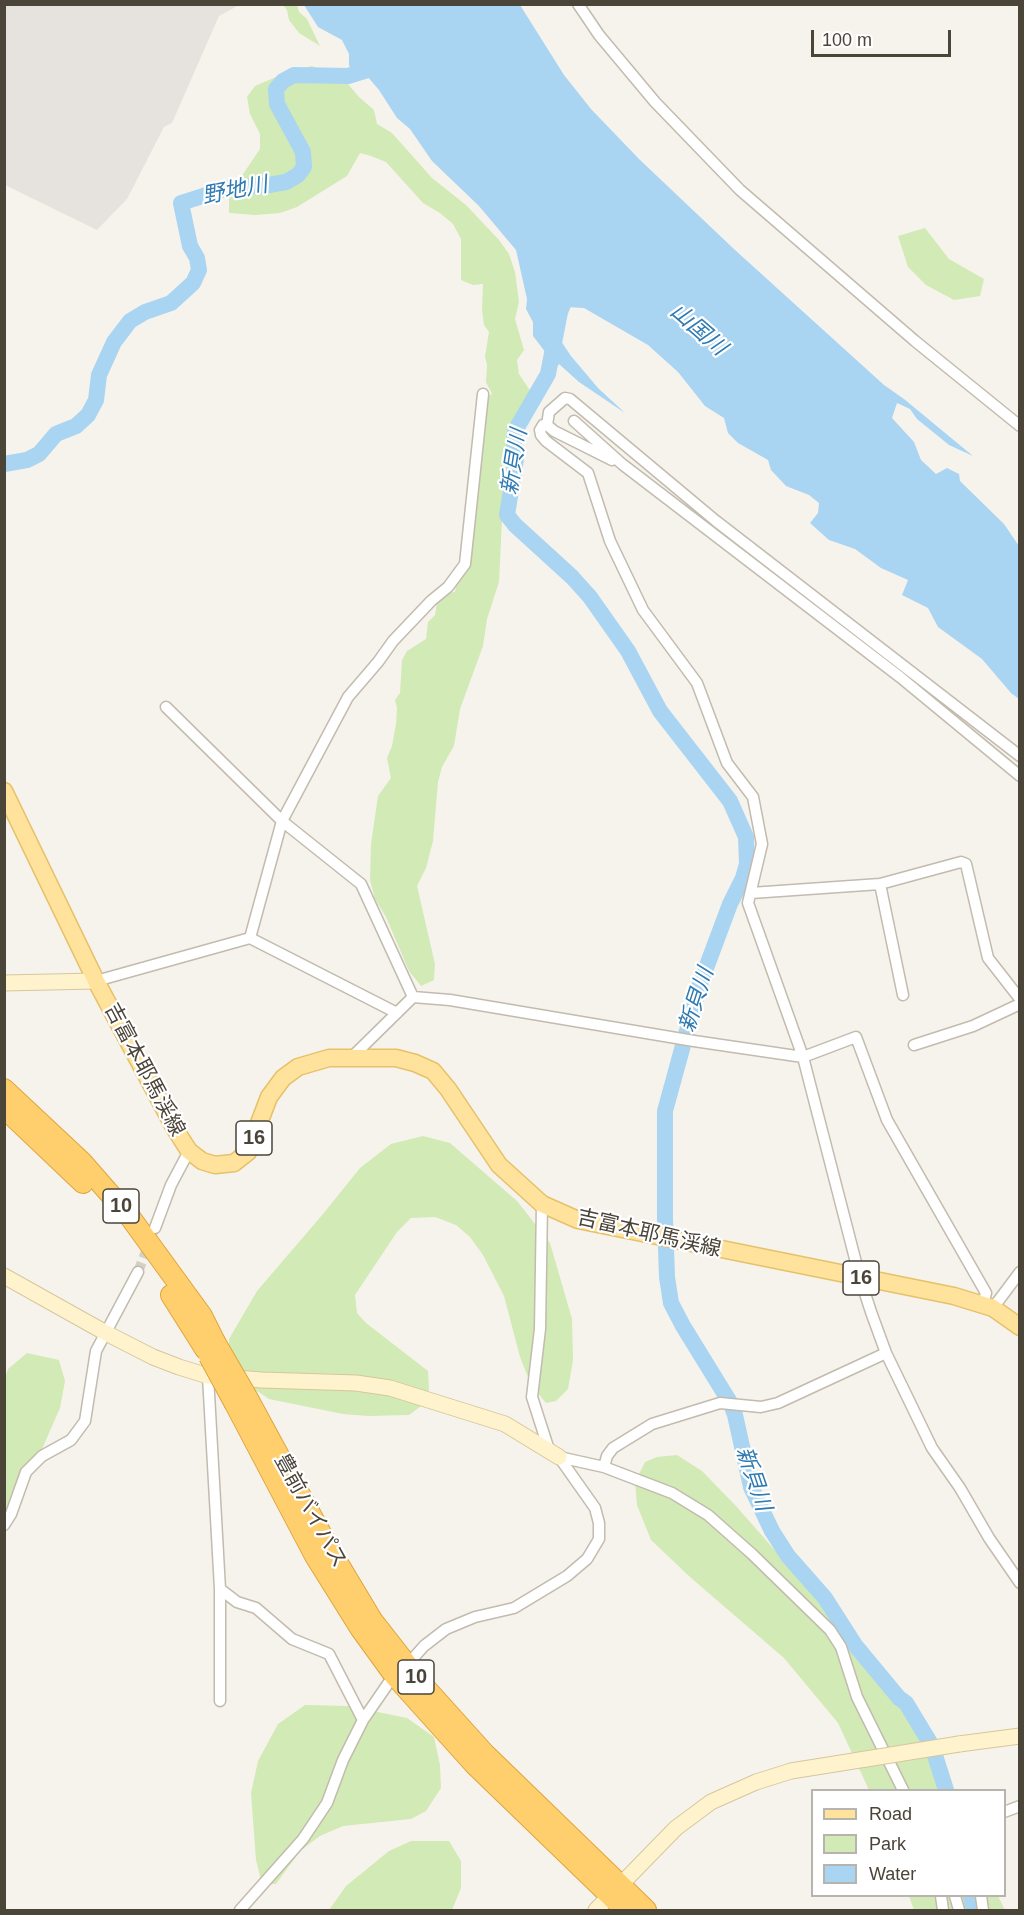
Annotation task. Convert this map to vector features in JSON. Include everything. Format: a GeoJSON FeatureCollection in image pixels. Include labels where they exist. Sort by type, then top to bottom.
{"type":"FeatureCollection","features":[{"type":"Feature","properties":{"kind":"highway","name":"豊前バイパス"},"geometry":{"type":"LineString","coordinates":[[4,1089],[82,1162],[130,1217],[202,1316],[210,1345]]}},
{"type":"Feature","properties":{"kind":"highway","name":"豊前バイパス"},"geometry":{"type":"LineString","coordinates":[[4,1108],[72,1171],[120,1225],[210,1345],[401,1670],[485,1754],[615,1891],[646,1911]]}},
{"type":"Feature","properties":{"kind":"highway","name":"豊前バイパス"},"geometry":{"type":"LineString","coordinates":[[615,1891],[625,1911]]}},
{"type":"Feature","properties":{"kind":"main road","name":"吉富本耶馬渓線"},"geometry":{"type":"LineString","coordinates":[[4,791],[96,981],[175,1129],[189,1152],[202,1161],[215,1164],[234,1163],[248,1152],[269,1097],[283,1078],[298,1067],[329,1058],[396,1058],[432,1071],[448,1089],[499,1165],[542,1204],[578,1220],[860,1278],[992,1308],[1020,1327]]}},
{"type":"Feature","properties":{"kind":"street"},"geometry":{"type":"LineString","coordinates":[[578,4],[600,35],[655,102],[740,190],[915,341],[1020,426]]}},
{"type":"Feature","properties":{"kind":"street"},"geometry":{"type":"LineString","coordinates":[[250,938],[282,821],[348,697],[393,641],[431,601],[448,587],[465,564],[483,394]]}},
{"type":"Feature","properties":{"kind":"street"},"geometry":{"type":"LineString","coordinates":[[547,425],[549,412],[565,398],[570,399],[716,521],[1020,756]]}},
{"type":"Feature","properties":{"kind":"street"},"geometry":{"type":"LineString","coordinates":[[574,421],[622,464],[900,677],[1020,776]]}},
{"type":"Feature","properties":{"kind":"street"},"geometry":{"type":"LineString","coordinates":[[547,425],[543,425],[540,430],[546,441],[588,473],[610,541],[643,610],[697,683],[727,763],[753,797],[762,843],[748,903],[803,1057],[860,1278],[886,1353],[932,1448],[1020,1583]]}},
{"type":"Feature","properties":{"kind":"street"},"geometry":{"type":"LineString","coordinates":[[547,425],[554,431],[622,464]]}},
{"type":"Feature","properties":{"kind":"street"},"geometry":{"type":"LineString","coordinates":[[166,707],[282,821],[361,884],[413,997]]}},
{"type":"Feature","properties":{"kind":"street"},"geometry":{"type":"LineString","coordinates":[[751,892],[879,884],[961,862],[966,864],[988,958],[1020,999]]}},
{"type":"Feature","properties":{"kind":"street"},"geometry":{"type":"LineString","coordinates":[[879,884],[903,995]]}},
{"type":"Feature","properties":{"kind":"street"},"geometry":{"type":"LineString","coordinates":[[4,983],[96,981],[250,938],[397,1013]]}},
{"type":"Feature","properties":{"kind":"street"},"geometry":{"type":"LineString","coordinates":[[352,1057],[413,997],[450,1000],[803,1057],[856,1037],[887,1120],[986,1293],[992,1308]]}},
{"type":"Feature","properties":{"kind":"street"},"geometry":{"type":"LineString","coordinates":[[914,1045],[974,1026],[1020,1004]]}},
{"type":"Feature","properties":{"kind":"street"},"geometry":{"type":"LineString","coordinates":[[155,1228],[171,1185],[189,1152]]}},
{"type":"Feature","properties":{"kind":"street"},"geometry":{"type":"LineString","coordinates":[[240,1911],[303,1839],[327,1803],[343,1760],[363,1720],[401,1670],[424,1646],[446,1629],[475,1617],[514,1608],[567,1576],[587,1559],[599,1539],[600,1523],[595,1508],[554,1454],[532,1397],[540,1329],[542,1204]]}},
{"type":"Feature","properties":{"kind":"street"},"geometry":{"type":"LineString","coordinates":[[4,1526],[12,1514],[26,1472],[42,1456],[71,1440],[86,1421],[96,1351],[138,1272]]}},
{"type":"Feature","properties":{"kind":"street"},"geometry":{"type":"LineString","coordinates":[[992,1308],[1020,1272]]}},
{"type":"Feature","properties":{"kind":"street"},"geometry":{"type":"LineString","coordinates":[[4,1276],[106,1333],[153,1357],[179,1367],[208,1376],[356,1383],[390,1388],[505,1424],[554,1454],[604,1467],[672,1492],[708,1515],[752,1554],[830,1630],[841,1647],[857,1697],[902,1789]]}},
{"type":"Feature","properties":{"kind":"street"},"geometry":{"type":"LineString","coordinates":[[992,1308],[1020,1314]]}},
{"type":"Feature","properties":{"kind":"street"},"geometry":{"type":"LineString","coordinates":[[604,1467],[607,1456],[613,1448],[652,1424],[720,1403],[761,1407],[777,1403],[886,1353]]}},
{"type":"Feature","properties":{"kind":"street"},"geometry":{"type":"LineString","coordinates":[[208,1376],[220,1589],[220,1701]]}},
{"type":"Feature","properties":{"kind":"street"},"geometry":{"type":"LineString","coordinates":[[220,1589],[237,1602],[256,1608],[292,1639],[329,1654],[363,1720]]}},
{"type":"Feature","properties":{"kind":"street"},"geometry":{"type":"LineString","coordinates":[[596,1911],[676,1828],[711,1802],[756,1782],[791,1771],[1020,1736]]}},
{"type":"Feature","properties":{"kind":"street"},"geometry":{"type":"LineString","coordinates":[[1006,1812],[1020,1806]]}},
{"type":"Feature","properties":{"kind":"shaded area"},"geometry":{"type":"Polygon","coordinates":[[[4,5],[239,5],[219,16],[172,123],[164,127],[127,199],[97,230],[5,185],[4,5]]]}},
{"type":"Feature","properties":{"kind":"green space"},"geometry":{"type":"Polygon","coordinates":[[[283,5],[297,5],[299,12],[307,19],[320,46],[299,33],[289,20],[287,10],[283,5]]]}},
{"type":"Feature","properties":{"kind":"green space"},"geometry":{"type":"Polygon","coordinates":[[[312,66],[343,78],[374,110],[377,124],[392,133],[432,178],[466,205],[509,254],[515,272],[519,302],[515,319],[524,350],[517,360],[519,374],[531,392],[531,407],[523,416],[515,420],[511,433],[512,455],[502,520],[499,582],[487,619],[483,646],[460,709],[454,746],[442,767],[438,782],[433,841],[426,868],[417,886],[435,964],[434,980],[421,986],[409,971],[386,917],[375,899],[370,880],[371,844],[378,796],[391,778],[387,758],[396,724],[395,700],[400,693],[402,660],[407,651],[426,639],[428,622],[435,615],[437,603],[444,593],[455,592],[463,562],[472,551],[475,467],[482,459],[479,435],[486,423],[487,397],[492,394],[486,382],[485,357],[489,332],[484,325],[482,310],[483,284],[473,285],[461,280],[461,239],[453,224],[423,203],[386,162],[360,153],[347,176],[297,207],[280,213],[256,215],[229,213],[229,193],[249,179],[241,177],[260,149],[260,134],[250,114],[247,97],[255,86],[290,71],[312,66]]]}},
{"type":"Feature","properties":{"kind":"green space"},"geometry":{"type":"Polygon","coordinates":[[[925,228],[949,259],[984,279],[980,296],[954,300],[926,285],[908,267],[898,236],[925,228]]]}},
{"type":"Feature","properties":{"kind":"green space"},"geometry":{"type":"Polygon","coordinates":[[[423,1136],[450,1143],[517,1201],[550,1243],[572,1319],[573,1360],[568,1389],[556,1401],[546,1403],[531,1385],[520,1357],[504,1296],[483,1255],[470,1237],[456,1225],[435,1217],[411,1218],[397,1232],[355,1295],[357,1313],[366,1323],[428,1371],[429,1390],[421,1406],[409,1415],[343,1414],[269,1399],[228,1371],[229,1339],[257,1291],[360,1168],[391,1144],[423,1136]]]}},
{"type":"Feature","properties":{"kind":"green space"},"geometry":{"type":"Polygon","coordinates":[[[27,1353],[59,1360],[65,1381],[60,1408],[13,1515],[5,1527],[5,1378],[8,1369],[27,1353]]]}},
{"type":"Feature","properties":{"kind":"green space"},"geometry":{"type":"Polygon","coordinates":[[[677,1455],[702,1471],[736,1506],[867,1655],[933,1761],[947,1789],[869,1789],[838,1723],[784,1658],[651,1540],[637,1505],[635,1482],[645,1462],[657,1457],[677,1455]]]}},
{"type":"Feature","properties":{"kind":"green space"},"geometry":{"type":"Polygon","coordinates":[[[305,1705],[348,1706],[407,1718],[434,1737],[440,1765],[441,1788],[426,1811],[411,1819],[343,1826],[320,1836],[300,1851],[276,1884],[262,1884],[256,1860],[251,1793],[258,1761],[278,1724],[305,1705]]]}},
{"type":"Feature","properties":{"kind":"green space"},"geometry":{"type":"Polygon","coordinates":[[[411,1841],[449,1841],[461,1861],[461,1888],[452,1910],[329,1910],[346,1886],[389,1851],[411,1841]]]}},
{"type":"Feature","properties":{"kind":"green space"},"geometry":{"type":"Polygon","coordinates":[[[909,1897],[998,1897],[1005,1910],[914,1910],[909,1897]]]}},
{"type":"Feature","properties":{"kind":"water","name":"山国川"},"geometry":{"type":"Polygon","coordinates":[[[304,5],[520,5],[564,75],[591,109],[639,159],[884,385],[973,456],[949,445],[917,419],[910,409],[897,403],[892,418],[914,442],[921,460],[936,474],[947,468],[959,474],[960,481],[1004,524],[1019,546],[1019,699],[982,659],[938,627],[928,608],[902,595],[908,580],[881,568],[855,549],[829,540],[810,523],[818,513],[819,503],[809,495],[786,486],[771,470],[768,460],[738,443],[728,433],[724,418],[705,406],[678,372],[648,345],[584,308],[566,307],[555,311],[563,333],[551,326],[571,356],[598,388],[625,413],[579,382],[559,364],[546,383],[541,381],[549,357],[533,336],[533,322],[526,309],[527,299],[516,250],[479,206],[432,161],[410,129],[397,118],[367,76],[354,77],[349,65],[349,54],[342,40],[318,27],[304,5]]]}},
{"type":"Feature","properties":{"kind":"waterway","name":"野地川"},"geometry":{"type":"LineString","coordinates":[[4,464],[27,460],[39,454],[56,434],[76,426],[88,415],[96,400],[99,375],[114,342],[130,321],[145,312],[171,303],[193,283],[199,270],[197,258],[190,246],[181,203],[231,187],[263,186],[286,182],[298,175],[304,167],[303,152],[277,104],[276,89],[283,81],[294,75],[348,76],[374,68]]}},
{"type":"Feature","properties":{"kind":"waterway","name":"新貝川"},"geometry":{"type":"LineString","coordinates":[[569,289],[560,312],[548,374],[515,431],[516,459],[507,515],[590,597],[628,651],[660,711],[730,801],[746,837],[747,864],[743,878],[730,904],[699,987],[665,1111],[665,1219],[667,1277],[671,1303],[731,1404],[751,1487],[772,1531],[788,1556],[825,1598],[855,1645],[899,1698],[906,1703],[932,1746],[946,1789]]}},
{"type":"Feature","properties":{"kind":"waterway","name":"新貝川"},"geometry":{"type":"LineString","coordinates":[[971,1897],[974,1910]]}},
{"type":"Feature","properties":{"kind":"tunnel"},"geometry":{"type":"LineString","coordinates":[[138,1272],[150,1241]]}}]}
